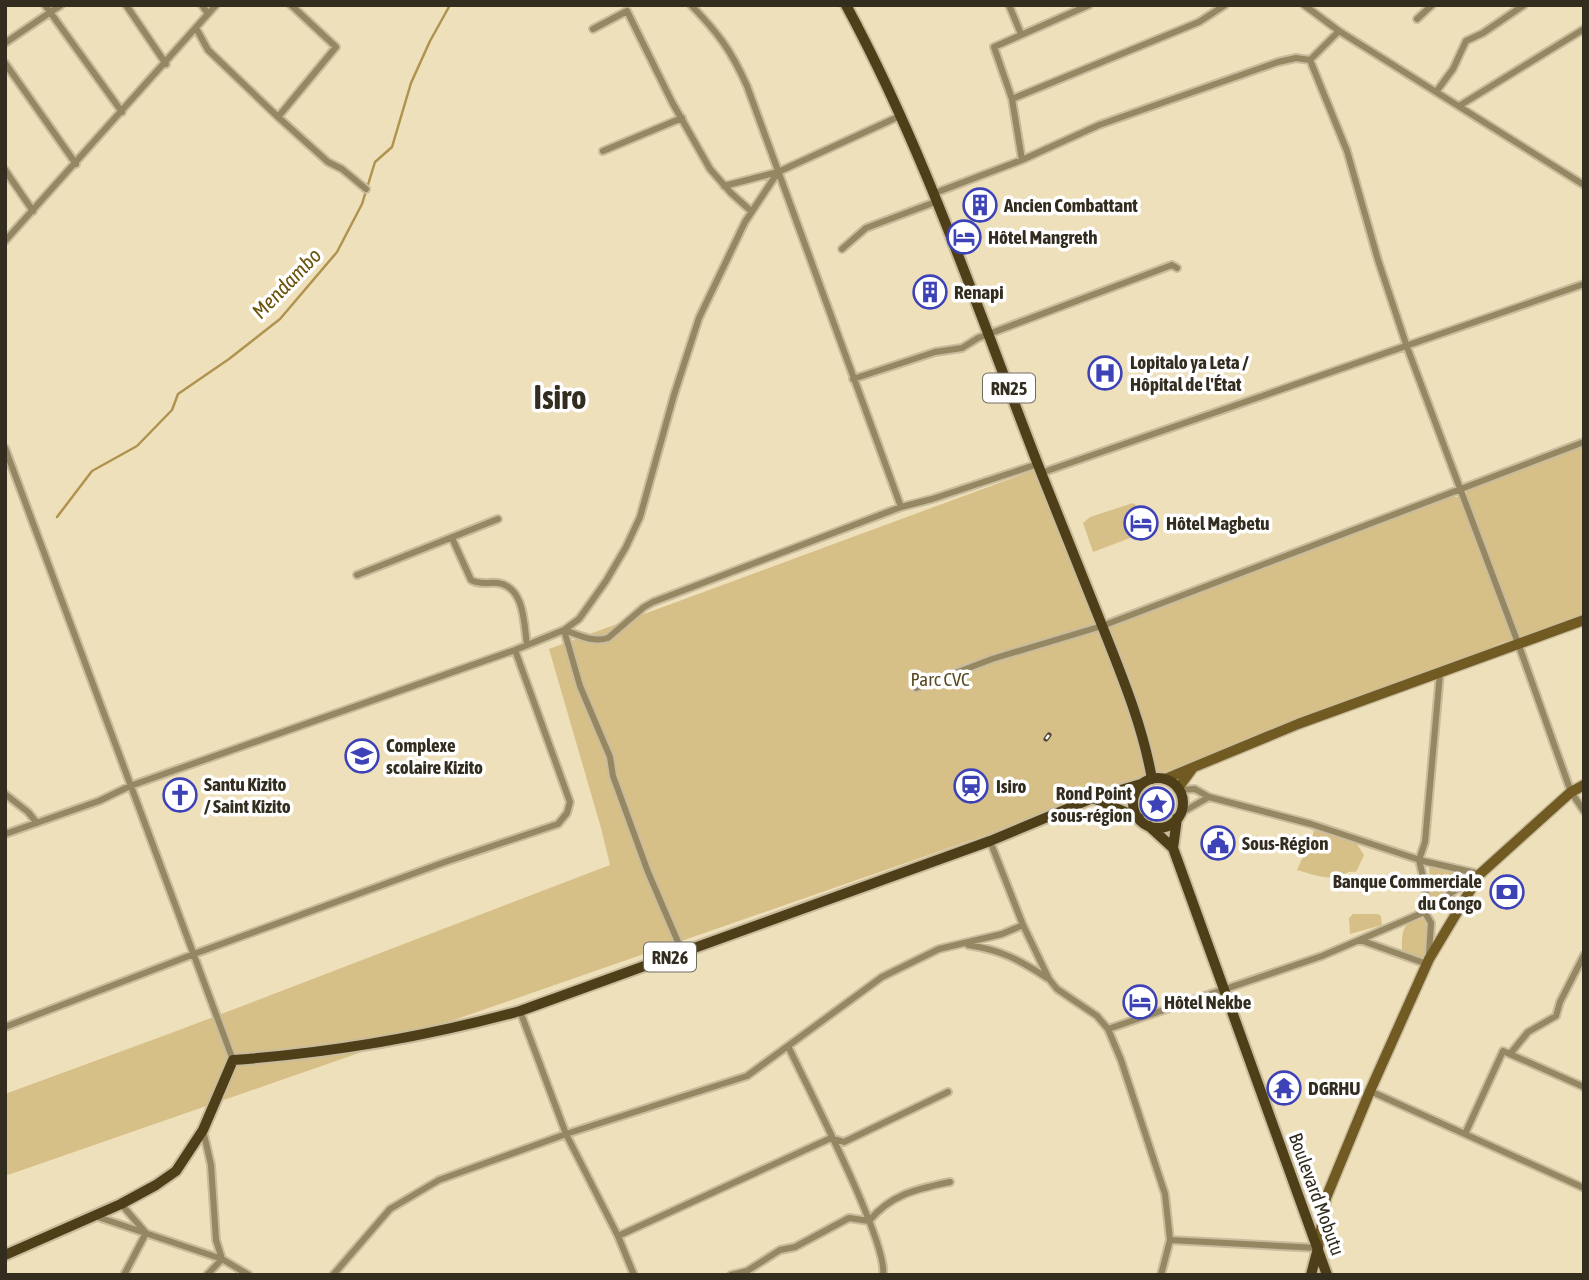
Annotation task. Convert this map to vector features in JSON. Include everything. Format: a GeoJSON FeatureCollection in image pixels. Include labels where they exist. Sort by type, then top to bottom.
{"type":"FeatureCollection","features":[{"type":"Feature","properties":{"kind":"main road","name":"RN25"},"geometry":{"type":"LineString","coordinates":[[846,5],[872,54],[936,197],[1132,701],[1147,750],[1152,779]]}},
{"type":"Feature","properties":{"kind":"main road"},"geometry":{"type":"LineString","coordinates":[[1139,818],[1133,801],[1141,784],[1152,779],[1165,779],[1179,789],[1183,800],[1173,848]]}},
{"type":"Feature","properties":{"kind":"main road","name":"RN26"},"geometry":{"type":"LineString","coordinates":[[233,1060],[315,1053],[396,1040],[457,1028],[520,1011],[990,841],[1093,798],[1141,784]]}},
{"type":"Feature","properties":{"kind":"main road"},"geometry":{"type":"LineString","coordinates":[[1093,798],[1139,818],[1173,848]]}},
{"type":"Feature","properties":{"kind":"main road"},"geometry":{"type":"LineString","coordinates":[[1149,826],[1168,826],[1179,816]]}},
{"type":"Feature","properties":{"kind":"main road","name":"Boulevard Mobutu"},"geometry":{"type":"LineString","coordinates":[[1173,848],[1328,1275]]}},
{"type":"Feature","properties":{"kind":"main road"},"geometry":{"type":"LineString","coordinates":[[5,1255],[95,1216],[156,1185],[176,1171],[203,1130],[233,1060]]}},
{"type":"Feature","properties":{"kind":"main road"},"geometry":{"type":"LineString","coordinates":[[1311,1275],[1318,1248]]}},
{"type":"Feature","properties":{"kind":"street"},"geometry":{"type":"LineString","coordinates":[[45,5],[122,112]]}},
{"type":"Feature","properties":{"kind":"street"},"geometry":{"type":"LineString","coordinates":[[5,43],[61,5]]}},
{"type":"Feature","properties":{"kind":"street"},"geometry":{"type":"LineString","coordinates":[[126,5],[166,64]]}},
{"type":"Feature","properties":{"kind":"street"},"geometry":{"type":"LineString","coordinates":[[202,5],[208,14]]}},
{"type":"Feature","properties":{"kind":"street"},"geometry":{"type":"LineString","coordinates":[[5,241],[216,5]]}},
{"type":"Feature","properties":{"kind":"street"},"geometry":{"type":"LineString","coordinates":[[278,117],[336,47],[291,5]]}},
{"type":"Feature","properties":{"kind":"street"},"geometry":{"type":"LineString","coordinates":[[691,5],[732,54],[747,86],[901,507]]}},
{"type":"Feature","properties":{"kind":"street"},"geometry":{"type":"LineString","coordinates":[[1009,5],[1021,34]]}},
{"type":"Feature","properties":{"kind":"street"},"geometry":{"type":"LineString","coordinates":[[1022,160],[1012,99],[994,47],[1089,5]]}},
{"type":"Feature","properties":{"kind":"street"},"geometry":{"type":"LineString","coordinates":[[1012,99],[1187,27],[1225,5]]}},
{"type":"Feature","properties":{"kind":"street"},"geometry":{"type":"LineString","coordinates":[[1304,5],[1339,31],[1584,185]]}},
{"type":"Feature","properties":{"kind":"street"},"geometry":{"type":"LineString","coordinates":[[1417,19],[1432,5]]}},
{"type":"Feature","properties":{"kind":"street"},"geometry":{"type":"LineString","coordinates":[[1436,92],[1453,69],[1466,41],[1483,33],[1524,5]]}},
{"type":"Feature","properties":{"kind":"street"},"geometry":{"type":"LineString","coordinates":[[593,29],[627,11],[710,169],[751,211]]}},
{"type":"Feature","properties":{"kind":"street"},"geometry":{"type":"LineString","coordinates":[[196,28],[208,50],[278,117],[328,162],[342,169],[366,189]]}},
{"type":"Feature","properties":{"kind":"street"},"geometry":{"type":"LineString","coordinates":[[1459,106],[1584,29]]}},
{"type":"Feature","properties":{"kind":"street"},"geometry":{"type":"LineString","coordinates":[[1310,60],[1339,31]]}},
{"type":"Feature","properties":{"kind":"street"},"geometry":{"type":"LineString","coordinates":[[842,249],[866,228],[1098,125],[1265,67],[1296,58],[1310,60]]}},
{"type":"Feature","properties":{"kind":"street"},"geometry":{"type":"LineString","coordinates":[[1310,60],[1348,151],[1378,260],[1407,346],[1571,792],[1584,811]]}},
{"type":"Feature","properties":{"kind":"street"},"geometry":{"type":"LineString","coordinates":[[5,63],[76,164]]}},
{"type":"Feature","properties":{"kind":"street"},"geometry":{"type":"LineString","coordinates":[[724,186],[778,172],[900,116]]}},
{"type":"Feature","properties":{"kind":"street"},"geometry":{"type":"LineString","coordinates":[[603,151],[682,118]]}},
{"type":"Feature","properties":{"kind":"street"},"geometry":{"type":"LineString","coordinates":[[5,170],[33,211]]}},
{"type":"Feature","properties":{"kind":"street"},"geometry":{"type":"LineString","coordinates":[[5,834],[99,801],[130,786],[514,650],[565,630],[579,619],[596,597],[636,527],[650,488],[674,395],[699,318],[751,211],[778,172]]}},
{"type":"Feature","properties":{"kind":"street"},"geometry":{"type":"LineString","coordinates":[[853,379],[935,352],[962,348],[988,335],[1172,265],[1177,268]]}},
{"type":"Feature","properties":{"kind":"street"},"geometry":{"type":"LineString","coordinates":[[565,630],[590,639],[608,638],[653,602],[901,507],[1040,468],[1584,284]]}},
{"type":"Feature","properties":{"kind":"street"},"geometry":{"type":"LineString","coordinates":[[916,688],[992,659],[1102,626],[1584,442]]}},
{"type":"Feature","properties":{"kind":"street"},"geometry":{"type":"LineString","coordinates":[[5,448],[233,1060]]}},
{"type":"Feature","properties":{"kind":"street"},"geometry":{"type":"LineString","coordinates":[[357,575],[498,519]]}},
{"type":"Feature","properties":{"kind":"street"},"geometry":{"type":"LineString","coordinates":[[452,538],[471,580],[478,584],[504,584],[516,595],[521,604],[527,645]]}},
{"type":"Feature","properties":{"kind":"street"},"geometry":{"type":"LineString","coordinates":[[1165,779],[1298,724],[1584,620]]}},
{"type":"Feature","properties":{"kind":"street"},"geometry":{"type":"LineString","coordinates":[[565,630],[580,686],[610,757],[614,776],[648,872],[684,952]]}},
{"type":"Feature","properties":{"kind":"street"},"geometry":{"type":"LineString","coordinates":[[5,1027],[194,954],[445,862],[558,824],[567,813],[570,802],[514,650]]}},
{"type":"Feature","properties":{"kind":"street"},"geometry":{"type":"LineString","coordinates":[[1428,962],[1431,923],[1424,911],[1426,889],[1419,860],[1425,842],[1440,673]]}},
{"type":"Feature","properties":{"kind":"street"},"geometry":{"type":"LineString","coordinates":[[1179,789],[1194,767]]}},
{"type":"Feature","properties":{"kind":"street"},"geometry":{"type":"LineString","coordinates":[[1108,1030],[1322,956],[1424,911],[1480,874],[1571,792],[1584,785]]}},
{"type":"Feature","properties":{"kind":"street"},"geometry":{"type":"LineString","coordinates":[[1179,789],[1195,789],[1209,796],[1311,824],[1419,860],[1480,874]]}},
{"type":"Feature","properties":{"kind":"street"},"geometry":{"type":"LineString","coordinates":[[5,794],[28,812],[37,823]]}},
{"type":"Feature","properties":{"kind":"street"},"geometry":{"type":"LineString","coordinates":[[1179,816],[1209,796]]}},
{"type":"Feature","properties":{"kind":"street"},"geometry":{"type":"LineString","coordinates":[[990,841],[1023,925],[1049,979],[1057,989],[1097,1016],[1108,1030],[1121,1060],[1165,1194],[1170,1240],[1161,1275]]}},
{"type":"Feature","properties":{"kind":"street"},"geometry":{"type":"LineString","coordinates":[[1170,1240],[1318,1248],[1326,1198],[1370,1091],[1428,962],[1480,874]]}},
{"type":"Feature","properties":{"kind":"street"},"geometry":{"type":"LineString","coordinates":[[333,1275],[390,1209],[439,1180],[566,1134],[747,1076],[882,977],[939,949],[1002,934],[1023,925]]}},
{"type":"Feature","properties":{"kind":"street"},"geometry":{"type":"LineString","coordinates":[[1360,940],[1428,962]]}},
{"type":"Feature","properties":{"kind":"street"},"geometry":{"type":"LineString","coordinates":[[964,944],[995,949],[1022,961],[1049,979]]}},
{"type":"Feature","properties":{"kind":"street"},"geometry":{"type":"LineString","coordinates":[[1510,1054],[1528,1032],[1556,1016],[1560,1002],[1584,955]]}},
{"type":"Feature","properties":{"kind":"street"},"geometry":{"type":"LineString","coordinates":[[520,1011],[566,1134],[618,1236],[634,1275]]}},
{"type":"Feature","properties":{"kind":"street"},"geometry":{"type":"LineString","coordinates":[[788,1046],[869,1221],[877,1242],[883,1275]]}},
{"type":"Feature","properties":{"kind":"street"},"geometry":{"type":"LineString","coordinates":[[1465,1135],[1503,1051],[1584,1087]]}},
{"type":"Feature","properties":{"kind":"street"},"geometry":{"type":"LineString","coordinates":[[1370,1091],[1584,1188]]}},
{"type":"Feature","properties":{"kind":"street"},"geometry":{"type":"LineString","coordinates":[[618,1236],[831,1138],[844,1142],[948,1092]]}},
{"type":"Feature","properties":{"kind":"street"},"geometry":{"type":"LineString","coordinates":[[203,1130],[211,1165],[216,1240],[222,1259]]}},
{"type":"Feature","properties":{"kind":"street"},"geometry":{"type":"LineString","coordinates":[[869,1221],[881,1205],[901,1195],[950,1182]]}},
{"type":"Feature","properties":{"kind":"street"},"geometry":{"type":"LineString","coordinates":[[121,1203],[146,1233]]}},
{"type":"Feature","properties":{"kind":"street"},"geometry":{"type":"LineString","coordinates":[[95,1216],[222,1259],[249,1275]]}},
{"type":"Feature","properties":{"kind":"street"},"geometry":{"type":"LineString","coordinates":[[731,1275],[747,1271],[780,1250],[795,1247],[849,1218],[869,1221]]}},
{"type":"Feature","properties":{"kind":"street"},"geometry":{"type":"LineString","coordinates":[[124,1275],[146,1233]]}},
{"type":"Feature","properties":{"kind":"street"},"geometry":{"type":"LineString","coordinates":[[207,1275],[222,1259]]}},
{"type":"Feature","properties":{"kind":"green space","name":"Parc CVC"},"geometry":{"type":"Polygon","coordinates":[[[1584,442],[1584,618],[1501,643],[1440,673],[1070,806],[5,1176],[5,1094],[610,865],[549,649],[1045,466],[1102,625],[1433,497],[1463,497],[1473,484],[1584,442]]]}},
{"type":"Feature","properties":{"kind":"green space"},"geometry":{"type":"Polygon","coordinates":[[[1133,503],[1138,507],[1146,532],[1093,552],[1083,523],[1090,517],[1133,503]]]}},
{"type":"Feature","properties":{"kind":"green space"},"geometry":{"type":"Polygon","coordinates":[[[1314,830],[1357,844],[1364,855],[1356,872],[1330,878],[1297,870],[1305,852],[1309,851],[1314,830]]]}},
{"type":"Feature","properties":{"kind":"green space"},"geometry":{"type":"Polygon","coordinates":[[[1429,866],[1467,876],[1430,904],[1429,866]]]}},
{"type":"Feature","properties":{"kind":"green space"},"geometry":{"type":"Polygon","coordinates":[[[1353,914],[1378,914],[1381,916],[1382,925],[1350,934],[1349,918],[1353,914]]]}},
{"type":"Feature","properties":{"kind":"green space"},"geometry":{"type":"Polygon","coordinates":[[[1424,919],[1426,956],[1423,959],[1402,950],[1402,943],[1407,924],[1424,919]]]}},
{"type":"Feature","properties":{"kind":"waterway","name":"Mendambo"},"geometry":{"type":"LineString","coordinates":[[57,517],[92,471],[137,446],[172,410],[178,394],[280,319],[337,252],[362,204],[375,162],[392,147],[411,83],[450,5]]}},
{"type":"Feature","properties":{"kind":"railway"},"geometry":{"type":"LineString","coordinates":[[1046,739],[1049,735]]}},
{"type":"Feature","properties":{"kind":"place","name":"Ancien Combattant"},"geometry":{"type":"Point","coordinates":[980,205]}},
{"type":"Feature","properties":{"kind":"place","name":"Hôtel Mangreth"},"geometry":{"type":"Point","coordinates":[964,237]}},
{"type":"Feature","properties":{"kind":"place","name":"Renapi"},"geometry":{"type":"Point","coordinates":[930,292]}},
{"type":"Feature","properties":{"kind":"place","name":"Lopitalo ya Leta / Hôpital de l'État"},"geometry":{"type":"Point","coordinates":[1105,373]}},
{"type":"Feature","properties":{"kind":"place","name":"Hôtel Magbetu"},"geometry":{"type":"Point","coordinates":[1141,523]}},
{"type":"Feature","properties":{"kind":"place","name":"Complexe scolaire Kizito"},"geometry":{"type":"Point","coordinates":[362,756]}},
{"type":"Feature","properties":{"kind":"place","name":"Isiro"},"geometry":{"type":"Point","coordinates":[971,786]}},
{"type":"Feature","properties":{"kind":"place","name":"Santu Kizito / Saint Kizito"},"geometry":{"type":"Point","coordinates":[180,795]}},
{"type":"Feature","properties":{"kind":"place","name":"Rond Point sous-région"},"geometry":{"type":"Point","coordinates":[1157,804]}},
{"type":"Feature","properties":{"kind":"place","name":"Sous-Région"},"geometry":{"type":"Point","coordinates":[1218,843]}},
{"type":"Feature","properties":{"kind":"place","name":"Banque Commerciale du Congo"},"geometry":{"type":"Point","coordinates":[1507,892]}},
{"type":"Feature","properties":{"kind":"place","name":"Hôtel Nekbe"},"geometry":{"type":"Point","coordinates":[1140,1002]}},
{"type":"Feature","properties":{"kind":"place","name":"DGRHU"},"geometry":{"type":"Point","coordinates":[1284,1088]}},
{"type":"Feature","properties":{"kind":"district","name":"Isiro"},"geometry":{"type":"Point","coordinates":[560,397]}}]}
